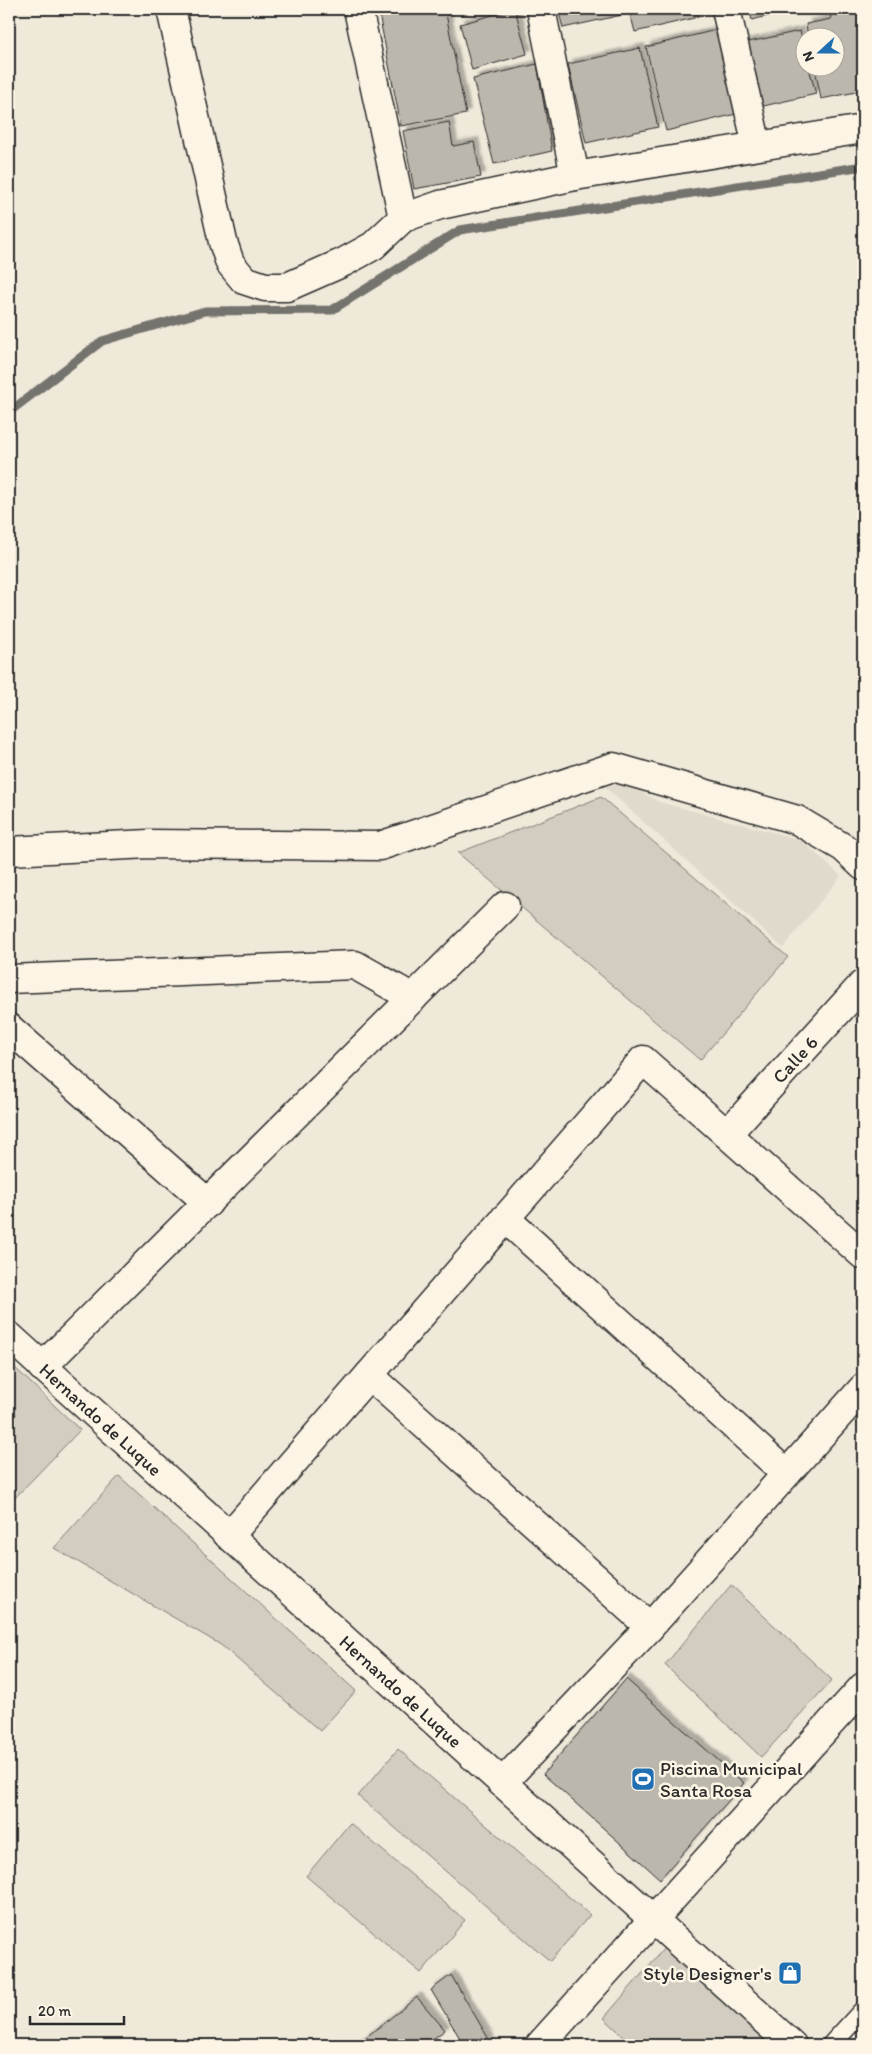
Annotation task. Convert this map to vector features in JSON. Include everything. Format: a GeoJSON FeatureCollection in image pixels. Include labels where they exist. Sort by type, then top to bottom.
{"type":"FeatureCollection","features":[{"type":"Feature","properties":{"kind":"street"},"geometry":{"type":"LineString","coordinates":[[171,9],[223,242],[230,263],[244,280],[265,287],[287,287],[344,262],[373,246],[403,218],[440,205],[575,176],[863,129]]}},
{"type":"Feature","properties":{"kind":"street"},"geometry":{"type":"LineString","coordinates":[[358,9],[403,218]]}},
{"type":"Feature","properties":{"kind":"street"},"geometry":{"type":"LineString","coordinates":[[541,9],[575,176]]}},
{"type":"Feature","properties":{"kind":"street"},"geometry":{"type":"LineString","coordinates":[[726,9],[757,146]]}},
{"type":"Feature","properties":{"kind":"street"},"geometry":{"type":"LineString","coordinates":[[9,852],[149,844],[380,846],[612,767],[797,820],[844,848],[863,866]]}},
{"type":"Feature","properties":{"kind":"street"},"geometry":{"type":"LineString","coordinates":[[42,1367],[505,906]]}},
{"type":"Feature","properties":{"kind":"street"},"geometry":{"type":"LineString","coordinates":[[9,971],[9,979],[355,966],[413,998]]}},
{"type":"Feature","properties":{"kind":"street","name":"Calle 6"},"geometry":{"type":"LineString","coordinates":[[727,1134],[863,984]]}},
{"type":"Feature","properties":{"kind":"street"},"geometry":{"type":"LineString","coordinates":[[9,1028],[208,1203]]}},
{"type":"Feature","properties":{"kind":"street"},"geometry":{"type":"LineString","coordinates":[[229,1536],[643,1060],[863,1255]]}},
{"type":"Feature","properties":{"kind":"street"},"geometry":{"type":"LineString","coordinates":[[506,1218],[786,1473]]}},
{"type":"Feature","properties":{"kind":"street","name":"Hernando de Luque"},"geometry":{"type":"LineString","coordinates":[[9,1336],[792,2045]]}},
{"type":"Feature","properties":{"kind":"street"},"geometry":{"type":"LineString","coordinates":[[369,1375],[650,1627]]}},
{"type":"Feature","properties":{"kind":"street"},"geometry":{"type":"LineString","coordinates":[[502,1783],[650,1627],[863,1388]]}},
{"type":"Feature","properties":{"kind":"street"},"geometry":{"type":"LineString","coordinates":[[540,2045],[863,1687]]}},
{"type":"Feature","properties":{"kind":"lane"},"geometry":{"type":"LineString","coordinates":[[831,2045],[863,2010]]}},
{"type":"Feature","properties":{"kind":"shaded area"},"geometry":{"type":"Polygon","coordinates":[[[624,782],[659,802],[801,840],[841,876],[783,948],[605,787],[624,782]]]}},
{"type":"Feature","properties":{"kind":"shaded area"},"geometry":{"type":"Polygon","coordinates":[[[601,797],[788,957],[700,1060],[458,853],[601,797]]]}},
{"type":"Feature","properties":{"kind":"shaded area"},"geometry":{"type":"Polygon","coordinates":[[[9,1362],[80,1430],[9,1504],[9,1362]]]}},
{"type":"Feature","properties":{"kind":"shaded area"},"geometry":{"type":"Polygon","coordinates":[[[119,1476],[356,1691],[320,1731],[221,1645],[54,1548],[119,1476]]]}},
{"type":"Feature","properties":{"kind":"shaded area"},"geometry":{"type":"Polygon","coordinates":[[[731,1585],[832,1680],[761,1757],[665,1665],[731,1585]]]}},
{"type":"Feature","properties":{"kind":"shaded area"},"geometry":{"type":"Polygon","coordinates":[[[398,1749],[590,1915],[550,1961],[358,1796],[398,1749]]]}},
{"type":"Feature","properties":{"kind":"shaded area"},"geometry":{"type":"Polygon","coordinates":[[[350,1823],[465,1920],[421,1973],[306,1876],[350,1823]]]}},
{"type":"Feature","properties":{"kind":"shaded area"},"geometry":{"type":"Polygon","coordinates":[[[665,1947],[777,2045],[633,2045],[604,2018],[665,1947]]]}},
{"type":"Feature","properties":{"kind":"building"},"geometry":{"type":"Polygon","coordinates":[[[378,9],[445,9],[466,114],[401,126],[378,9]]]}},
{"type":"Feature","properties":{"kind":"building"},"geometry":{"type":"Polygon","coordinates":[[[515,9],[527,54],[472,70],[460,24],[515,9]]]}},
{"type":"Feature","properties":{"kind":"building"},"geometry":{"type":"Polygon","coordinates":[[[558,9],[620,9],[622,15],[563,28],[558,9]]]}},
{"type":"Feature","properties":{"kind":"building"},"geometry":{"type":"Polygon","coordinates":[[[629,9],[696,9],[698,17],[635,32],[629,9]]]}},
{"type":"Feature","properties":{"kind":"building"},"geometry":{"type":"Polygon","coordinates":[[[749,9],[794,9],[752,20],[749,9]]]}},
{"type":"Feature","properties":{"kind":"building"},"geometry":{"type":"Polygon","coordinates":[[[829,9],[863,9],[863,81],[859,82],[861,91],[821,99],[817,78],[844,78],[844,28],[807,28],[806,24],[831,19],[829,9]]]}},
{"type":"Feature","properties":{"kind":"building"},"geometry":{"type":"Polygon","coordinates":[[[716,30],[736,114],[666,131],[646,47],[716,30]]]}},
{"type":"Feature","properties":{"kind":"building"},"geometry":{"type":"Polygon","coordinates":[[[794,32],[794,78],[812,78],[816,94],[759,107],[744,43],[794,32]]]}},
{"type":"Feature","properties":{"kind":"building"},"geometry":{"type":"Polygon","coordinates":[[[640,48],[658,127],[586,143],[568,64],[640,48]]]}},
{"type":"Feature","properties":{"kind":"building"},"geometry":{"type":"Polygon","coordinates":[[[537,64],[552,151],[494,164],[473,79],[537,64]]]}},
{"type":"Feature","properties":{"kind":"building"},"geometry":{"type":"Polygon","coordinates":[[[449,122],[453,146],[474,142],[481,177],[414,189],[403,131],[449,122]]]}},
{"type":"Feature","properties":{"kind":"building","name":"Piscina Municipal Santa Rosa"},"geometry":{"type":"Polygon","coordinates":[[[626,1679],[744,1783],[660,1879],[543,1774],[626,1679]]]}},
{"type":"Feature","properties":{"kind":"building"},"geometry":{"type":"Polygon","coordinates":[[[451,1975],[490,2041],[482,2045],[464,2045],[431,1990],[451,1975]]]}},
{"type":"Feature","properties":{"kind":"building"},"geometry":{"type":"Polygon","coordinates":[[[417,1997],[445,2030],[425,2045],[356,2045],[417,1997]]]}},
{"type":"Feature","properties":{"kind":"waterway"},"geometry":{"type":"LineString","coordinates":[[9,412],[102,341],[205,311],[332,310],[460,230],[863,166]]}},
{"type":"Feature","properties":{"kind":"place","name":"Piscina Municipal Santa Rosa"},"geometry":{"type":"Point","coordinates":[643,1779]}},
{"type":"Feature","properties":{"kind":"place","name":"Style Designer's"},"geometry":{"type":"Point","coordinates":[790,1973]}}]}
